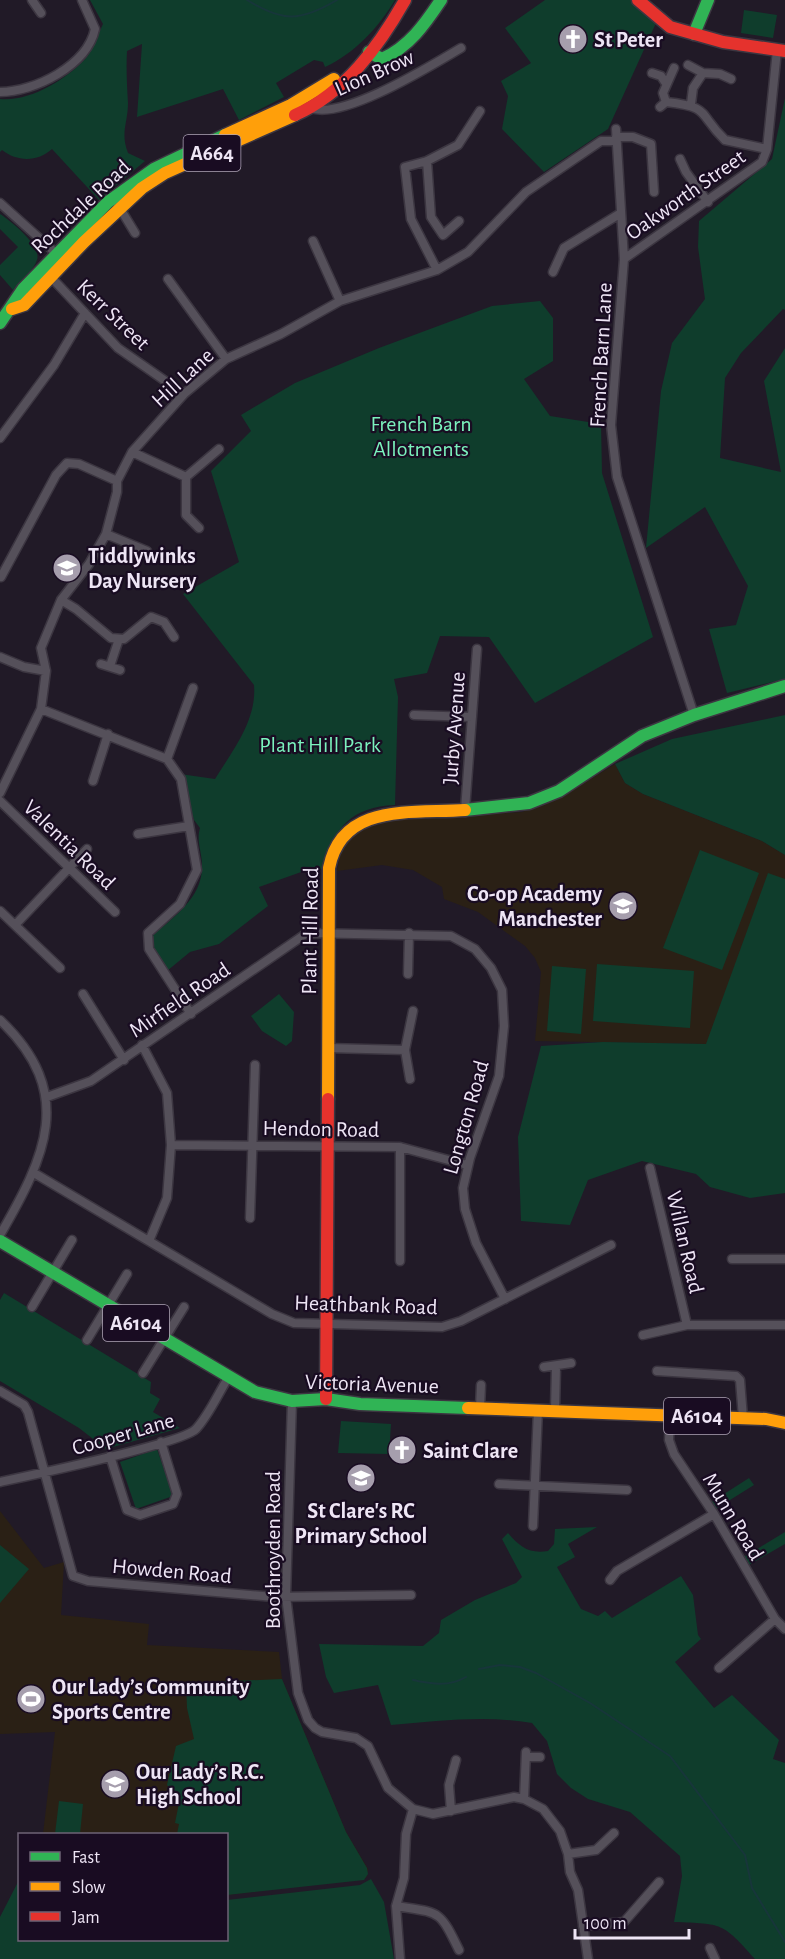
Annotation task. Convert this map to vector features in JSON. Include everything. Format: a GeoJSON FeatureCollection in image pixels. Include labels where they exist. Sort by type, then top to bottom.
{"type":"FeatureCollection","features":[{"type":"Feature","properties":{"kind":"main road","name":"Rochdale Road"},"geometry":{"type":"LineString","coordinates":[[0,323],[12,309],[24,305],[60,258],[117,203],[165,173],[342,85],[387,31],[405,0]]}},
{"type":"Feature","properties":{"kind":"main road"},"geometry":{"type":"LineString","coordinates":[[369,52],[382,59],[395,52],[417,32],[441,0]]}},
{"type":"Feature","properties":{"kind":"main road"},"geometry":{"type":"LineString","coordinates":[[638,0],[665,24],[694,34],[781,50]]}},
{"type":"Feature","properties":{"kind":"main road"},"geometry":{"type":"LineString","coordinates":[[694,34],[708,0]]}},
{"type":"Feature","properties":{"kind":"main road","name":"Plant Hill Road"},"geometry":{"type":"LineString","coordinates":[[326,1399],[329,868],[335,847],[350,828],[375,815],[509,807],[544,798],[642,736],[694,715],[785,686]]}},
{"type":"Feature","properties":{"kind":"main road","name":"Victoria Avenue"},"geometry":{"type":"LineString","coordinates":[[0,1241],[228,1378],[255,1392],[292,1401],[326,1399],[360,1404],[742,1418],[785,1423]]}},
{"type":"Feature","properties":{"kind":"street"},"geometry":{"type":"LineString","coordinates":[[0,92],[16,92],[33,88],[53,77],[79,56],[92,40],[95,30],[82,0]]}},
{"type":"Feature","properties":{"kind":"street"},"geometry":{"type":"LineString","coordinates":[[33,1],[41,13]]}},
{"type":"Feature","properties":{"kind":"street","name":"Lion Brow"},"geometry":{"type":"LineString","coordinates":[[306,104],[321,112],[335,110],[409,79],[461,48]]}},
{"type":"Feature","properties":{"kind":"street","name":"Oakworth Street"},"geometry":{"type":"LineString","coordinates":[[624,259],[762,162],[767,149],[781,50]]}},
{"type":"Feature","properties":{"kind":"street"},"geometry":{"type":"LineString","coordinates":[[688,65],[703,74],[720,74],[731,79]]}},
{"type":"Feature","properties":{"kind":"street"},"geometry":{"type":"LineString","coordinates":[[674,68],[665,82],[663,104],[691,104],[704,111],[725,140],[767,149]]}},
{"type":"Feature","properties":{"kind":"street"},"geometry":{"type":"LineString","coordinates":[[652,73],[661,76],[665,82]]}},
{"type":"Feature","properties":{"kind":"street"},"geometry":{"type":"LineString","coordinates":[[691,104],[693,87],[703,74]]}},
{"type":"Feature","properties":{"kind":"street"},"geometry":{"type":"LineString","coordinates":[[437,270],[411,219],[405,167],[428,161],[458,145],[480,111]]}},
{"type":"Feature","properties":{"kind":"street"},"geometry":{"type":"LineString","coordinates":[[616,136],[633,137],[651,144],[654,192]]}},
{"type":"Feature","properties":{"kind":"street","name":"French Barn Lane"},"geometry":{"type":"LineString","coordinates":[[616,136],[624,259],[611,425],[617,477],[694,715]]}},
{"type":"Feature","properties":{"kind":"street","name":"Hill Lane"},"geometry":{"type":"LineString","coordinates":[[0,794],[41,709],[46,671],[41,648],[61,600],[89,564],[106,534],[117,481],[132,452],[184,394],[226,359],[281,334],[340,301],[437,270],[468,252],[526,192],[601,141],[616,136]]}},
{"type":"Feature","properties":{"kind":"street"},"geometry":{"type":"LineString","coordinates":[[680,159],[686,172],[708,202]]}},
{"type":"Feature","properties":{"kind":"street"},"geometry":{"type":"LineString","coordinates":[[428,161],[431,217],[443,236],[459,221]]}},
{"type":"Feature","properties":{"kind":"street"},"geometry":{"type":"LineString","coordinates":[[0,203],[60,258]]}},
{"type":"Feature","properties":{"kind":"street"},"geometry":{"type":"LineString","coordinates":[[117,203],[135,233]]}},
{"type":"Feature","properties":{"kind":"street"},"geometry":{"type":"LineString","coordinates":[[553,272],[564,248],[621,213]]}},
{"type":"Feature","properties":{"kind":"street"},"geometry":{"type":"LineString","coordinates":[[313,241],[340,301]]}},
{"type":"Feature","properties":{"kind":"street","name":"Kerr Street"},"geometry":{"type":"LineString","coordinates":[[47,273],[118,348],[184,394]]}},
{"type":"Feature","properties":{"kind":"street"},"geometry":{"type":"LineString","coordinates":[[168,279],[226,359]]}},
{"type":"Feature","properties":{"kind":"street"},"geometry":{"type":"LineString","coordinates":[[0,438],[54,364],[85,313]]}},
{"type":"Feature","properties":{"kind":"street"},"geometry":{"type":"LineString","coordinates":[[199,528],[186,515],[186,477],[219,449]]}},
{"type":"Feature","properties":{"kind":"street"},"geometry":{"type":"LineString","coordinates":[[132,452],[186,477]]}},
{"type":"Feature","properties":{"kind":"street"},"geometry":{"type":"LineString","coordinates":[[1,577],[56,475],[67,463],[79,464],[117,481]]}},
{"type":"Feature","properties":{"kind":"street"},"geometry":{"type":"LineString","coordinates":[[106,534],[147,551]]}},
{"type":"Feature","properties":{"kind":"street"},"geometry":{"type":"LineString","coordinates":[[61,600],[76,609],[111,638],[124,639],[151,617],[164,622],[174,637]]}},
{"type":"Feature","properties":{"kind":"street"},"geometry":{"type":"LineString","coordinates":[[119,639],[105,665],[120,670]]}},
{"type":"Feature","properties":{"kind":"street","name":"Jurby Avenue"},"geometry":{"type":"LineString","coordinates":[[465,810],[477,649]]}},
{"type":"Feature","properties":{"kind":"street"},"geometry":{"type":"LineString","coordinates":[[0,657],[24,667],[46,671]]}},
{"type":"Feature","properties":{"kind":"street"},"geometry":{"type":"LineString","coordinates":[[167,759],[193,688]]}},
{"type":"Feature","properties":{"kind":"street"},"geometry":{"type":"LineString","coordinates":[[41,709],[167,759],[181,779],[197,870],[180,904],[148,933],[149,949],[190,1014]]}},
{"type":"Feature","properties":{"kind":"street"},"geometry":{"type":"LineString","coordinates":[[414,715],[472,717]]}},
{"type":"Feature","properties":{"kind":"street"},"geometry":{"type":"LineString","coordinates":[[93,781],[108,734]]}},
{"type":"Feature","properties":{"kind":"street","name":"Valentia Road"},"geometry":{"type":"LineString","coordinates":[[0,801],[116,912]]}},
{"type":"Feature","properties":{"kind":"street"},"geometry":{"type":"LineString","coordinates":[[138,834],[189,826]]}},
{"type":"Feature","properties":{"kind":"street"},"geometry":{"type":"LineString","coordinates":[[15,925],[87,849]]}},
{"type":"Feature","properties":{"kind":"street"},"geometry":{"type":"LineString","coordinates":[[0,911],[60,968]]}},
{"type":"Feature","properties":{"kind":"street","name":"Longton Road"},"geometry":{"type":"LineString","coordinates":[[330,932],[451,936],[475,949],[491,968],[502,990],[504,1026],[499,1076],[467,1166],[463,1188],[465,1209],[476,1243],[505,1299]]}},
{"type":"Feature","properties":{"kind":"street","name":"Mirfield Road"},"geometry":{"type":"LineString","coordinates":[[47,1097],[92,1081],[307,933],[330,932]]}},
{"type":"Feature","properties":{"kind":"street"},"geometry":{"type":"LineString","coordinates":[[408,974],[409,933]]}},
{"type":"Feature","properties":{"kind":"street"},"geometry":{"type":"LineString","coordinates":[[83,994],[124,1060]]}},
{"type":"Feature","properties":{"kind":"street"},"geometry":{"type":"LineString","coordinates":[[410,1078],[405,1050],[413,1011]]}},
{"type":"Feature","properties":{"kind":"street"},"geometry":{"type":"LineString","coordinates":[[0,1020],[31,1055],[47,1097],[44,1145],[34,1173],[0,1235]]}},
{"type":"Feature","properties":{"kind":"street"},"geometry":{"type":"LineString","coordinates":[[142,1045],[167,1093],[171,1145],[167,1198],[149,1241]]}},
{"type":"Feature","properties":{"kind":"street"},"geometry":{"type":"LineString","coordinates":[[328,1048],[405,1050]]}},
{"type":"Feature","properties":{"kind":"street"},"geometry":{"type":"LineString","coordinates":[[250,1218],[255,1065]]}},
{"type":"Feature","properties":{"kind":"street","name":"Hendon Road"},"geometry":{"type":"LineString","coordinates":[[171,1145],[400,1147],[467,1166]]}},
{"type":"Feature","properties":{"kind":"street"},"geometry":{"type":"LineString","coordinates":[[400,1147],[400,1261]]}},
{"type":"Feature","properties":{"kind":"street","name":"Willan Road"},"geometry":{"type":"LineString","coordinates":[[650,1167],[687,1325]]}},
{"type":"Feature","properties":{"kind":"street","name":"Heathbank Road"},"geometry":{"type":"LineString","coordinates":[[34,1173],[277,1317],[294,1323],[442,1327],[505,1299],[611,1245]]}},
{"type":"Feature","properties":{"kind":"street"},"geometry":{"type":"LineString","coordinates":[[32,1307],[72,1240]]}},
{"type":"Feature","properties":{"kind":"street"},"geometry":{"type":"LineString","coordinates":[[732,1259],[785,1259]]}},
{"type":"Feature","properties":{"kind":"street"},"geometry":{"type":"LineString","coordinates":[[87,1340],[127,1274]]}},
{"type":"Feature","properties":{"kind":"street"},"geometry":{"type":"LineString","coordinates":[[143,1373],[184,1307]]}},
{"type":"Feature","properties":{"kind":"street"},"geometry":{"type":"LineString","coordinates":[[643,1335],[687,1325],[785,1325]]}},
{"type":"Feature","properties":{"kind":"street"},"geometry":{"type":"LineString","coordinates":[[544,1367],[571,1363]]}},
{"type":"Feature","properties":{"kind":"street"},"geometry":{"type":"LineString","coordinates":[[555,1410],[556,1367]]}},
{"type":"Feature","properties":{"kind":"street"},"geometry":{"type":"LineString","coordinates":[[657,1371],[736,1376],[740,1380],[742,1418]]}},
{"type":"Feature","properties":{"kind":"street","name":"Cooper Lane"},"geometry":{"type":"LineString","coordinates":[[0,1482],[44,1474],[195,1431],[228,1378]]}},
{"type":"Feature","properties":{"kind":"street"},"geometry":{"type":"LineString","coordinates":[[480,1408],[481,1385]]}},
{"type":"Feature","properties":{"kind":"street"},"geometry":{"type":"LineString","coordinates":[[0,1391],[24,1405],[28,1412],[44,1474]]}},
{"type":"Feature","properties":{"kind":"street","name":"Boothroyden Road"},"geometry":{"type":"LineString","coordinates":[[292,1401],[286,1596],[298,1693],[308,1720],[322,1732],[350,1736],[363,1741],[368,1746],[388,1788],[413,1809]]}},
{"type":"Feature","properties":{"kind":"street"},"geometry":{"type":"LineString","coordinates":[[533,1526],[538,1410]]}},
{"type":"Feature","properties":{"kind":"street","name":"Munn Road"},"geometry":{"type":"LineString","coordinates":[[669,1415],[671,1447],[714,1514],[775,1619],[785,1629]]}},
{"type":"Feature","properties":{"kind":"street"},"geometry":{"type":"LineString","coordinates":[[110,1456],[127,1510],[140,1515],[173,1504],[177,1494],[162,1442]]}},
{"type":"Feature","properties":{"kind":"street","name":"Howden Road"},"geometry":{"type":"LineString","coordinates":[[44,1474],[74,1576],[88,1581],[286,1596],[411,1595]]}},
{"type":"Feature","properties":{"kind":"street"},"geometry":{"type":"LineString","coordinates":[[499,1484],[627,1490]]}},
{"type":"Feature","properties":{"kind":"street"},"geometry":{"type":"LineString","coordinates":[[610,1580],[617,1571],[714,1514]]}},
{"type":"Feature","properties":{"kind":"street"},"geometry":{"type":"LineString","coordinates":[[718,1668],[775,1619]]}},
{"type":"Feature","properties":{"kind":"street"},"geometry":{"type":"LineString","coordinates":[[524,1798],[526,1755],[540,1757]]}},
{"type":"Feature","properties":{"kind":"street"},"geometry":{"type":"LineString","coordinates":[[451,1811],[449,1785],[456,1760]]}},
{"type":"Feature","properties":{"kind":"street"},"geometry":{"type":"LineString","coordinates":[[400,1959],[396,1906],[404,1878],[406,1834],[413,1809],[433,1814],[504,1797],[524,1798],[549,1815],[560,1831],[568,1854],[570,1872],[578,1890],[588,1959]]}},
{"type":"Feature","properties":{"kind":"street"},"geometry":{"type":"LineString","coordinates":[[568,1854],[596,1850],[610,1845],[614,1833]]}},
{"type":"Feature","properties":{"kind":"street"},"geometry":{"type":"LineString","coordinates":[[583,1926],[620,1924],[648,1889],[659,1882]]}},
{"type":"Feature","properties":{"kind":"street"},"geometry":{"type":"LineString","coordinates":[[396,1906],[437,1914],[445,1921],[460,1952]]}},
{"type":"Feature","properties":{"kind":"street"},"geometry":{"type":"LineString","coordinates":[[711,1948],[715,1959]]}},
{"type":"Feature","properties":{"kind":"shaded area","name":"Co-op Academy Manchester"},"geometry":{"type":"Polygon","coordinates":[[[615,764],[625,783],[643,794],[762,841],[785,855],[785,1041],[706,1044],[535,1041],[541,972],[535,958],[525,946],[478,912],[444,899],[442,887],[413,870],[382,865],[337,871],[341,851],[349,839],[372,822],[522,812],[559,798],[615,764]]]}},
{"type":"Feature","properties":{"kind":"shaded area"},"geometry":{"type":"Polygon","coordinates":[[[0,1511],[44,1568],[64,1562],[61,1615],[149,1624],[147,1645],[279,1652],[282,1679],[346,1832],[368,1869],[366,1878],[228,1895],[228,1833],[43,1833],[55,1732],[0,1734],[0,1511]]]}},
{"type":"Feature","properties":{"kind":"green space"},"geometry":{"type":"Polygon","coordinates":[[[90,0],[395,0],[373,30],[346,55],[325,67],[323,62],[314,60],[276,83],[284,97],[239,120],[223,89],[137,117],[142,44],[127,51],[126,146],[128,153],[145,161],[99,200],[52,149],[40,156],[27,159],[14,157],[2,150],[0,152],[0,99],[23,97],[47,88],[69,74],[86,58],[103,24],[90,0]]]}},
{"type":"Feature","properties":{"kind":"green space"},"geometry":{"type":"Polygon","coordinates":[[[545,0],[634,0],[656,23],[608,129],[544,172],[502,129],[508,96],[501,81],[531,63],[505,28],[545,0]]]}},
{"type":"Feature","properties":{"kind":"green space"},"geometry":{"type":"Polygon","coordinates":[[[744,10],[777,15],[773,38],[741,33],[744,10]]]}},
{"type":"Feature","properties":{"kind":"green space"},"geometry":{"type":"Polygon","coordinates":[[[785,98],[785,310],[783,309],[741,353],[725,378],[720,458],[781,472],[764,381],[785,348],[785,679],[727,693],[709,629],[736,625],[748,586],[705,507],[646,548],[661,391],[672,343],[705,299],[698,247],[699,221],[772,159],[785,98]]]}},
{"type":"Feature","properties":{"kind":"green space"},"geometry":{"type":"Polygon","coordinates":[[[0,214],[24,234],[37,254],[33,268],[13,290],[0,275],[0,265],[18,247],[0,229],[0,214]]]}},
{"type":"Feature","properties":{"kind":"green space"},"geometry":{"type":"Polygon","coordinates":[[[540,301],[553,318],[553,361],[524,379],[550,416],[601,424],[602,473],[653,637],[535,703],[489,637],[440,636],[427,673],[394,679],[398,697],[395,805],[367,810],[356,815],[339,831],[324,869],[304,871],[259,887],[268,906],[219,944],[190,952],[167,971],[152,949],[152,936],[192,897],[198,887],[202,865],[200,828],[194,820],[180,774],[215,779],[248,722],[254,698],[254,685],[183,594],[239,562],[211,471],[251,431],[241,415],[295,383],[379,348],[492,306],[540,301]]]}},
{"type":"Feature","properties":{"kind":"green space"},"geometry":{"type":"Polygon","coordinates":[[[785,715],[785,855],[762,841],[643,794],[625,783],[615,764],[672,739],[785,715]]]}},
{"type":"Feature","properties":{"kind":"green space"},"geometry":{"type":"Polygon","coordinates":[[[700,850],[759,873],[722,970],[663,948],[700,850]]]}},
{"type":"Feature","properties":{"kind":"green space"},"geometry":{"type":"Polygon","coordinates":[[[768,873],[785,879],[785,1193],[750,1198],[710,1187],[696,1174],[642,1161],[588,1180],[570,1225],[521,1221],[518,1137],[541,1046],[603,1042],[706,1044],[768,873]]]}},
{"type":"Feature","properties":{"kind":"green space"},"geometry":{"type":"Polygon","coordinates":[[[597,964],[694,971],[690,1028],[593,1021],[597,964]]]}},
{"type":"Feature","properties":{"kind":"green space"},"geometry":{"type":"Polygon","coordinates":[[[552,966],[586,969],[581,1034],[547,1031],[552,966]]]}},
{"type":"Feature","properties":{"kind":"green space"},"geometry":{"type":"Polygon","coordinates":[[[279,994],[294,1012],[292,1041],[286,1046],[262,1031],[251,1016],[279,994]]]}},
{"type":"Feature","properties":{"kind":"green space"},"geometry":{"type":"Polygon","coordinates":[[[4,1293],[151,1382],[150,1393],[160,1399],[153,1412],[180,1428],[106,1449],[79,1428],[0,1381],[0,1300],[4,1293]]]}},
{"type":"Feature","properties":{"kind":"green space"},"geometry":{"type":"Polygon","coordinates":[[[341,1421],[391,1424],[389,1454],[338,1453],[341,1421]]]}},
{"type":"Feature","properties":{"kind":"green space"},"geometry":{"type":"Polygon","coordinates":[[[157,1449],[173,1496],[136,1509],[120,1462],[157,1449]]]}},
{"type":"Feature","properties":{"kind":"green space"},"geometry":{"type":"Polygon","coordinates":[[[749,1478],[754,1485],[714,1510],[710,1503],[749,1478]]]}},
{"type":"Feature","properties":{"kind":"green space"},"geometry":{"type":"Polygon","coordinates":[[[597,1527],[568,1544],[575,1557],[557,1567],[581,1609],[598,1616],[605,1611],[612,1618],[681,1576],[693,1595],[698,1635],[701,1639],[675,1662],[714,1708],[732,1695],[779,1740],[773,1759],[785,1763],[785,1959],[755,1959],[735,1938],[720,1927],[703,1923],[674,1922],[682,1876],[680,1856],[630,1812],[588,1799],[571,1788],[557,1774],[547,1741],[532,1723],[479,1719],[391,1725],[378,1685],[334,1693],[326,1677],[319,1644],[423,1646],[439,1633],[441,1620],[475,1600],[516,1583],[522,1577],[502,1539],[508,1533],[525,1548],[541,1552],[548,1551],[554,1544],[555,1529],[597,1527]]]}},
{"type":"Feature","properties":{"kind":"green space"},"geometry":{"type":"Polygon","coordinates":[[[785,1532],[785,1544],[747,1566],[742,1558],[785,1532]]]}},
{"type":"Feature","properties":{"kind":"green space"},"geometry":{"type":"Polygon","coordinates":[[[0,1545],[29,1569],[0,1603],[0,1545]]]}},
{"type":"Feature","properties":{"kind":"green space"},"geometry":{"type":"Polygon","coordinates":[[[282,1679],[346,1832],[367,1868],[368,1874],[364,1880],[228,1895],[228,1833],[177,1833],[179,1824],[175,1823],[180,1798],[167,1785],[176,1746],[194,1739],[187,1708],[186,1683],[282,1679]]]}},
{"type":"Feature","properties":{"kind":"green space"},"geometry":{"type":"Polygon","coordinates":[[[59,1801],[83,1804],[80,1833],[55,1833],[59,1801]]]}},
{"type":"Feature","properties":{"kind":"green space"},"geometry":{"type":"Polygon","coordinates":[[[371,1879],[384,1902],[394,1959],[0,1959],[0,1917],[18,1882],[18,1941],[228,1941],[228,1900],[360,1885],[371,1879]]]}},
{"type":"Feature","properties":{"kind":"waterway"},"geometry":{"type":"LineString","coordinates":[[247,0],[271,12],[292,16],[312,12],[337,0]]}},
{"type":"Feature","properties":{"kind":"waterway"},"geometry":{"type":"LineString","coordinates":[[479,1669],[500,1665],[520,1667],[536,1673],[590,1703],[670,1756],[745,1855],[752,1888],[785,1942]]}},
{"type":"Feature","properties":{"kind":"waterway"},"geometry":{"type":"LineString","coordinates":[[413,1680],[447,1683],[466,1677]]}},
{"type":"Feature","properties":{"kind":"traffic: fast"},"geometry":{"type":"LineString","coordinates":[[369,52],[382,59],[392,54],[422,26],[441,0]]}},
{"type":"Feature","properties":{"kind":"traffic: fast"},"geometry":{"type":"LineString","coordinates":[[694,34],[708,0]]}},
{"type":"Feature","properties":{"kind":"traffic: fast"},"geometry":{"type":"LineString","coordinates":[[0,323],[23,289],[108,202],[154,169],[225,135]]}},
{"type":"Feature","properties":{"kind":"traffic: fast"},"geometry":{"type":"LineString","coordinates":[[465,810],[529,803],[559,791],[642,736],[694,715],[785,686]]}},
{"type":"Feature","properties":{"kind":"traffic: fast"},"geometry":{"type":"LineString","coordinates":[[0,1241],[255,1392],[292,1401],[326,1399],[360,1404],[468,1408]]}},
{"type":"Feature","properties":{"kind":"traffic: slow"},"geometry":{"type":"LineString","coordinates":[[225,135],[291,105],[334,79]]}},
{"type":"Feature","properties":{"kind":"traffic: slow"},"geometry":{"type":"LineString","coordinates":[[12,309],[24,305],[84,242],[142,188],[165,173],[295,115]]}},
{"type":"Feature","properties":{"kind":"traffic: slow"},"geometry":{"type":"LineString","coordinates":[[328,1099],[329,868],[336,847],[348,832],[364,822],[382,816],[465,810]]}},
{"type":"Feature","properties":{"kind":"traffic: slow"},"geometry":{"type":"LineString","coordinates":[[468,1408],[766,1419],[785,1423]]}},
{"type":"Feature","properties":{"kind":"traffic: jam"},"geometry":{"type":"LineString","coordinates":[[295,115],[313,106],[345,81],[372,51],[405,0]]}},
{"type":"Feature","properties":{"kind":"traffic: jam"},"geometry":{"type":"LineString","coordinates":[[638,0],[670,27],[723,42],[785,51]]}},
{"type":"Feature","properties":{"kind":"traffic: jam"},"geometry":{"type":"LineString","coordinates":[[326,1399],[328,1099]]}},
{"type":"Feature","properties":{"kind":"place","name":"St Peter"},"geometry":{"type":"Point","coordinates":[573,39]}},
{"type":"Feature","properties":{"kind":"place","name":"Tiddlywinks Day Nursery"},"geometry":{"type":"Point","coordinates":[67,568]}},
{"type":"Feature","properties":{"kind":"place","name":"Co-op Academy Manchester"},"geometry":{"type":"Point","coordinates":[623,906]}},
{"type":"Feature","properties":{"kind":"place","name":"Saint Clare"},"geometry":{"type":"Point","coordinates":[402,1450]}},
{"type":"Feature","properties":{"kind":"place","name":"St Clare's RC Primary School"},"geometry":{"type":"Point","coordinates":[361,1478]}},
{"type":"Feature","properties":{"kind":"place","name":"Our Lady’s Community Sports Centre"},"geometry":{"type":"Point","coordinates":[31,1699]}},
{"type":"Feature","properties":{"kind":"place","name":"Our Lady’s R.C. High School"},"geometry":{"type":"Point","coordinates":[115,1784]}},
{"type":"Feature","properties":{"kind":"park label","name":"French Barn Allotments"},"geometry":{"type":"Point","coordinates":[421,436]}},
{"type":"Feature","properties":{"kind":"park label","name":"Plant Hill Park"},"geometry":{"type":"Point","coordinates":[320,744]}}]}
